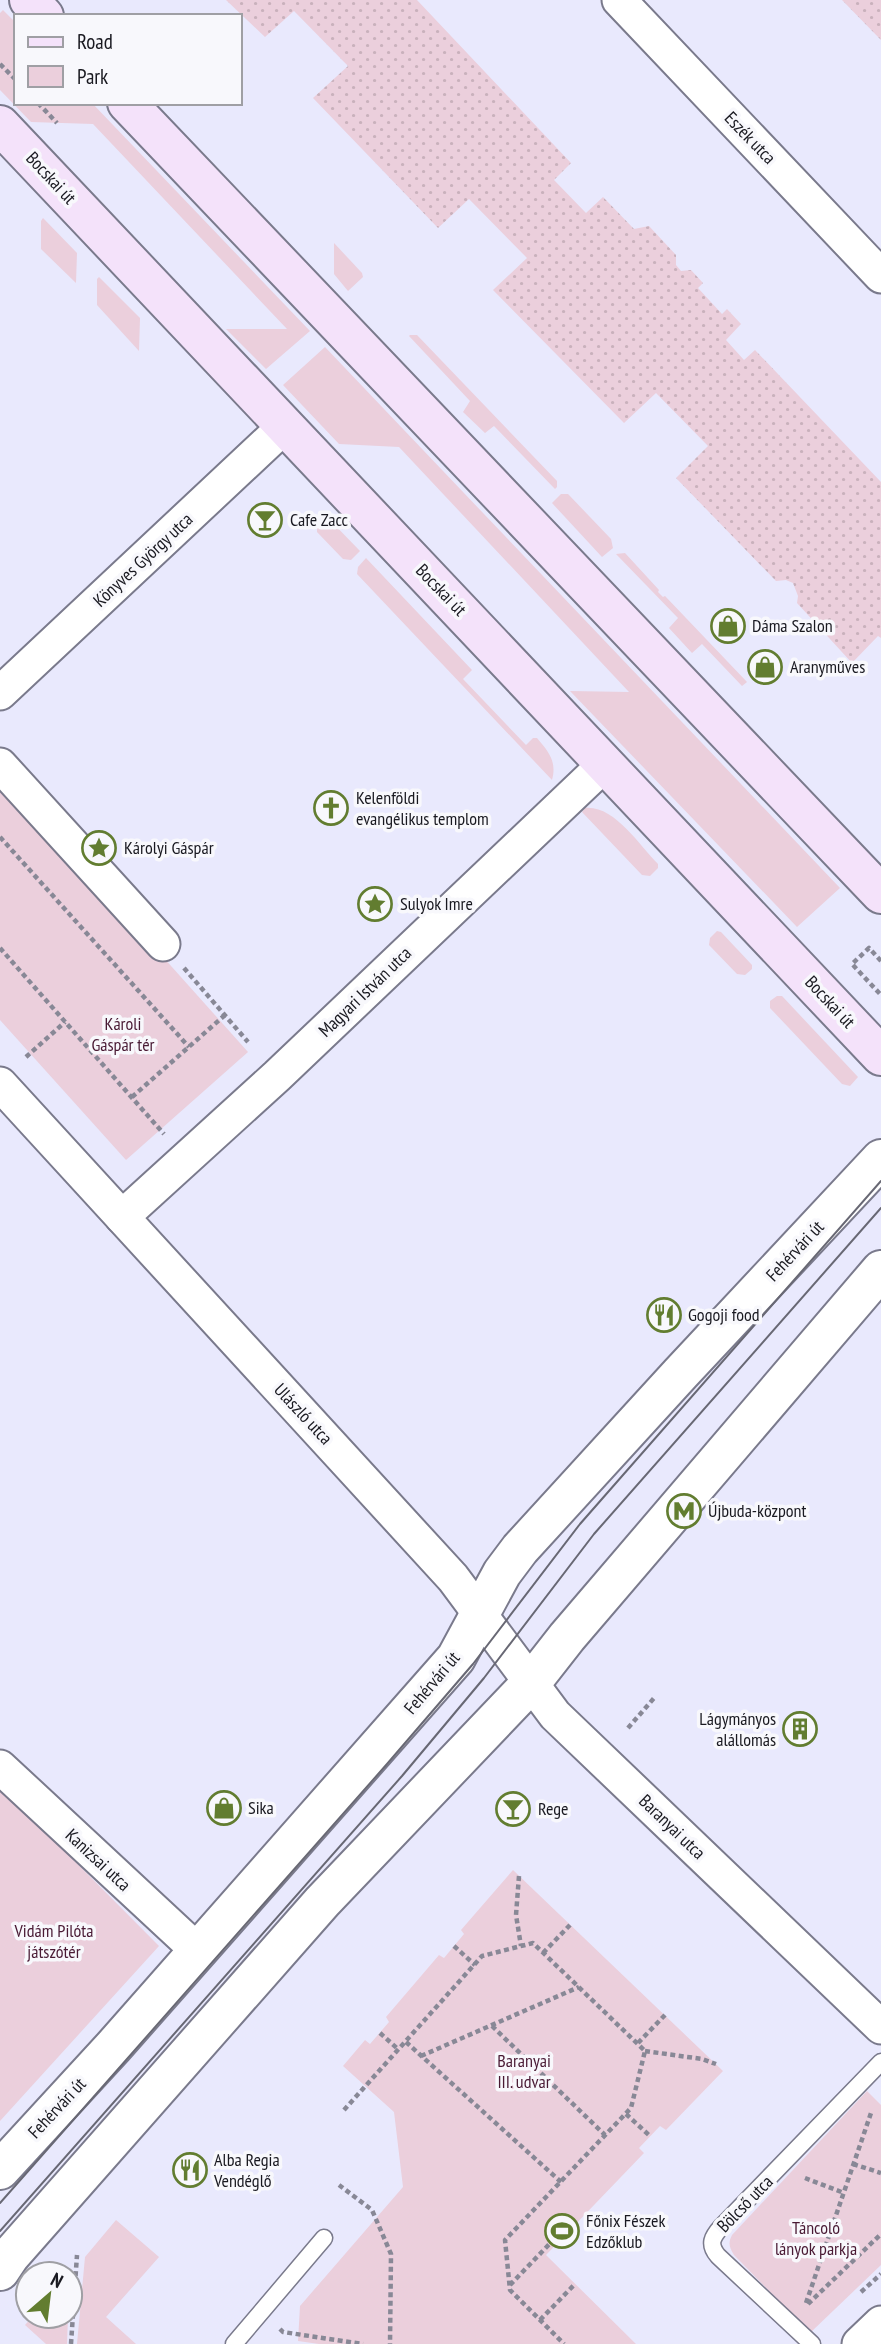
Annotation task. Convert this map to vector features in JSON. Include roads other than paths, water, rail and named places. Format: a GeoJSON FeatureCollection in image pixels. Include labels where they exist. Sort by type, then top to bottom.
{"type":"FeatureCollection","features":[{"type":"Feature","properties":{"kind":"main road"},"geometry":{"type":"LineString","coordinates":[[29,0],[42,14]]}},
{"type":"Feature","properties":{"kind":"main road"},"geometry":{"type":"LineString","coordinates":[[129,105],[881,894]]}},
{"type":"Feature","properties":{"kind":"main road","name":"Bocskai út"},"geometry":{"type":"LineString","coordinates":[[0,125],[881,1056]]}},
{"type":"Feature","properties":{"kind":"street","name":"Eszék utca"},"geometry":{"type":"LineString","coordinates":[[619,0],[881,276]]}},
{"type":"Feature","properties":{"kind":"street","name":"Könyves György utca"},"geometry":{"type":"LineString","coordinates":[[0,693],[285,426]]}},
{"type":"Feature","properties":{"kind":"street","name":"Magyari István utca"},"geometry":{"type":"LineString","coordinates":[[122,1217],[277,1076],[564,800],[606,763]]}},
{"type":"Feature","properties":{"kind":"street"},"geometry":{"type":"LineString","coordinates":[[0,765],[163,944]]}},
{"type":"Feature","properties":{"kind":"street"},"geometry":{"type":"LineString","coordinates":[[0,1084],[122,1217]]}},
{"type":"Feature","properties":{"kind":"street","name":"Fehérvári út"},"geometry":{"type":"LineString","coordinates":[[0,2170],[198,1951],[456,1658],[502,1573],[520,1549],[881,1159]]}},
{"type":"Feature","properties":{"kind":"street","name":"Ulászló utca"},"geometry":{"type":"LineString","coordinates":[[122,1217],[453,1578],[480,1614]]}},
{"type":"Feature","properties":{"kind":"street"},"geometry":{"type":"LineString","coordinates":[[0,2271],[10,2256],[323,1902],[531,1683],[567,1637],[881,1269]]}},
{"type":"Feature","properties":{"kind":"street","name":"Baranyai utca"},"geometry":{"type":"LineString","coordinates":[[480,1614],[531,1683],[570,1729],[881,2027]]}},
{"type":"Feature","properties":{"kind":"street","name":"Kanizsai utca"},"geometry":{"type":"LineString","coordinates":[[0,1767],[198,1951]]}},
{"type":"Feature","properties":{"kind":"street"},"geometry":{"type":"LineString","coordinates":[[859,2344],[881,2323]]}},
{"type":"Feature","properties":{"kind":"lane","name":"Bölcső utca"},"geometry":{"type":"LineString","coordinates":[[812,2344],[718,2256],[711,2246],[711,2240],[881,2062]]}},
{"type":"Feature","properties":{"kind":"lane"},"geometry":{"type":"LineString","coordinates":[[234,2344],[324,2238]]}},
{"type":"Feature","properties":{"kind":"tram line"},"geometry":{"type":"LineString","coordinates":[[0,2203],[387,1764],[473,1664],[580,1524],[881,1181]]}},
{"type":"Feature","properties":{"kind":"tram line"},"geometry":{"type":"LineString","coordinates":[[0,2231],[402,1776],[484,1678],[594,1534],[881,1208]]}},
{"type":"Feature","properties":{"kind":"place","name":"Cafe Zacc"},"geometry":{"type":"Point","coordinates":[265,520]}},
{"type":"Feature","properties":{"kind":"place","name":"Dáma Szalon"},"geometry":{"type":"Point","coordinates":[728,626]}},
{"type":"Feature","properties":{"kind":"place","name":"Aranyműves"},"geometry":{"type":"Point","coordinates":[765,667]}},
{"type":"Feature","properties":{"kind":"place","name":"Kelenföldi evangélikus templom"},"geometry":{"type":"Point","coordinates":[331,808]}},
{"type":"Feature","properties":{"kind":"place","name":"Károlyi Gáspár"},"geometry":{"type":"Point","coordinates":[99,848]}},
{"type":"Feature","properties":{"kind":"place","name":"Sulyok Imre"},"geometry":{"type":"Point","coordinates":[375,904]}},
{"type":"Feature","properties":{"kind":"place","name":"Gogoji food"},"geometry":{"type":"Point","coordinates":[664,1315]}},
{"type":"Feature","properties":{"kind":"place","name":"Újbuda-központ"},"geometry":{"type":"Point","coordinates":[684,1511]}},
{"type":"Feature","properties":{"kind":"place","name":"Lágymányos alállomás"},"geometry":{"type":"Point","coordinates":[800,1729]}},
{"type":"Feature","properties":{"kind":"place","name":"Sika"},"geometry":{"type":"Point","coordinates":[224,1808]}},
{"type":"Feature","properties":{"kind":"place","name":"Rege"},"geometry":{"type":"Point","coordinates":[513,1809]}},
{"type":"Feature","properties":{"kind":"place","name":"Alba Regia Vendéglő"},"geometry":{"type":"Point","coordinates":[190,2170]}},
{"type":"Feature","properties":{"kind":"place","name":"Főnix Fészek Edzőklub"},"geometry":{"type":"Point","coordinates":[562,2231]}},
{"type":"Feature","properties":{"kind":"park label","name":"Károli Gáspár tér"},"geometry":{"type":"Point","coordinates":[123,1034]}},
{"type":"Feature","properties":{"kind":"park label","name":"Vidám Pilóta játszótér"},"geometry":{"type":"Point","coordinates":[54,1941]}},
{"type":"Feature","properties":{"kind":"park label","name":"Baranyai III. udvar"},"geometry":{"type":"Point","coordinates":[524,2071]}},
{"type":"Feature","properties":{"kind":"park label","name":"Táncoló lányok parkja"},"geometry":{"type":"Point","coordinates":[816,2238]}}]}
